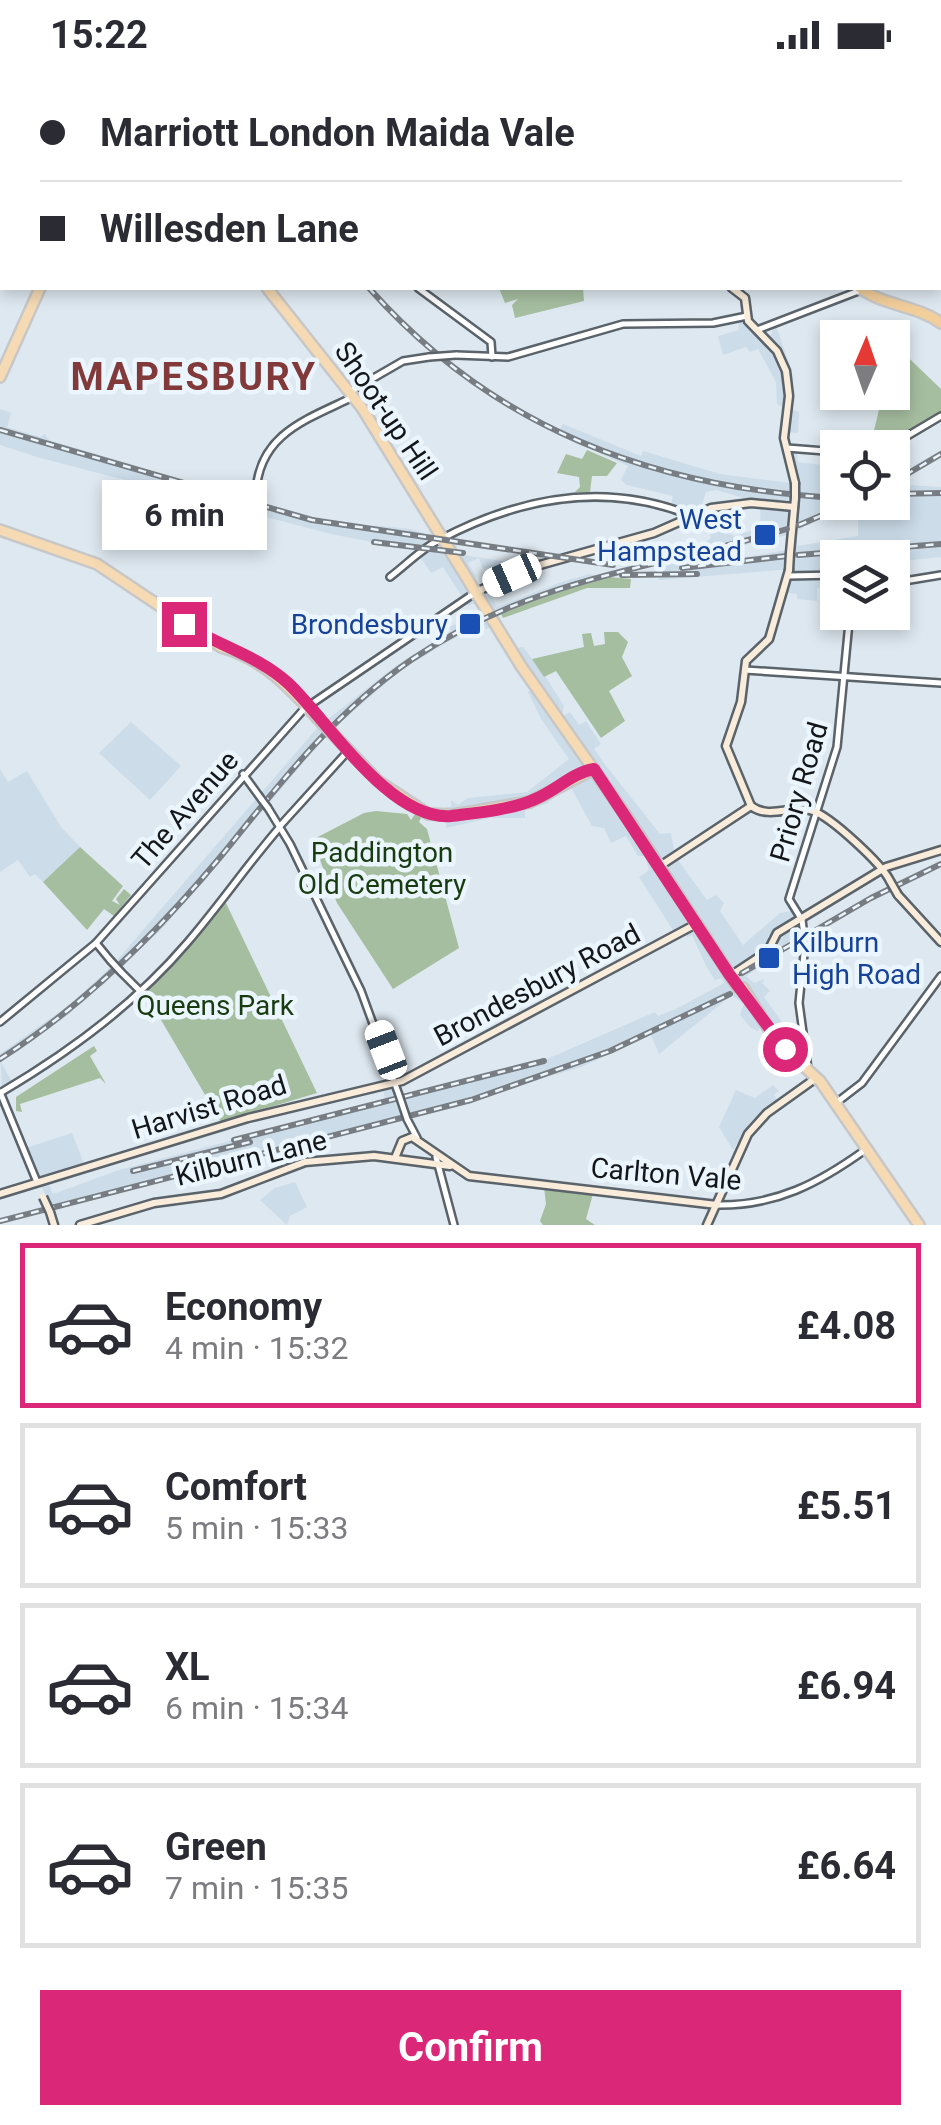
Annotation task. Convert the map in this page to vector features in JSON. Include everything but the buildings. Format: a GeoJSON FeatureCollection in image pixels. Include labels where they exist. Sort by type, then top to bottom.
{"type":"FeatureCollection","features":[{"type":"Feature","properties":{"kind":"highway"},"geometry":{"type":"LineString","coordinates":[[867,290],[941,323]]}},
{"type":"Feature","properties":{"kind":"main road"},"geometry":{"type":"LineString","coordinates":[[0,377],[39,290]]}},
{"type":"Feature","properties":{"kind":"main road","name":"Shoot-up Hill"},"geometry":{"type":"LineString","coordinates":[[270,290],[352,394],[442,538]]}},
{"type":"Feature","properties":{"kind":"main road"},"geometry":{"type":"LineString","coordinates":[[734,290],[746,300],[747,316],[768,340],[786,371],[787,448],[795,498],[788,573],[769,639],[748,656],[741,702],[726,748],[741,775],[751,806],[764,812],[818,814],[884,868],[898,895],[941,942]]}},
{"type":"Feature","properties":{"kind":"main road"},"geometry":{"type":"LineString","coordinates":[[476,592],[529,568],[654,532],[729,505],[794,507]]}},
{"type":"Feature","properties":{"kind":"main road"},"geometry":{"type":"LineString","coordinates":[[0,530],[97,564],[221,647],[248,654],[286,681],[322,724],[397,795],[428,814],[446,816],[530,802],[594,769]]}},
{"type":"Feature","properties":{"kind":"main road"},"geometry":{"type":"LineString","coordinates":[[442,538],[520,666],[777,1042],[817,1077],[919,1225]]}},
{"type":"Feature","properties":{"kind":"main road"},"geometry":{"type":"LineString","coordinates":[[660,866],[751,806]]}},
{"type":"Feature","properties":{"kind":"main road"},"geometry":{"type":"LineString","coordinates":[[731,974],[768,952],[775,935],[884,868],[941,850]]}},
{"type":"Feature","properties":{"kind":"main road","name":"Brondesbury Road"},"geometry":{"type":"LineString","coordinates":[[396,1083],[697,923]]}},
{"type":"Feature","properties":{"kind":"main road"},"geometry":{"type":"LineString","coordinates":[[706,1225],[748,1134],[767,1112],[817,1077]]}},
{"type":"Feature","properties":{"kind":"main road","name":"Harvist Road"},"geometry":{"type":"LineString","coordinates":[[0,1194],[248,1118],[396,1083]]}},
{"type":"Feature","properties":{"kind":"main road"},"geometry":{"type":"LineString","coordinates":[[400,1157],[407,1137],[417,1138],[435,1157]]}},
{"type":"Feature","properties":{"kind":"main road","name":"Kilburn Lane"},"geometry":{"type":"LineString","coordinates":[[80,1225],[154,1203],[221,1194],[300,1164],[400,1157],[425,1161],[435,1157]]}},
{"type":"Feature","properties":{"kind":"main road","name":"Carlton Vale"},"geometry":{"type":"LineString","coordinates":[[435,1157],[472,1176],[717,1205]]}},
{"type":"Feature","properties":{"kind":"main road"},"geometry":{"type":"LineString","coordinates":[[37,1182],[54,1225]]}},
{"type":"Feature","properties":{"kind":"street"},"geometry":{"type":"LineString","coordinates":[[421,290],[491,342],[492,358]]}},
{"type":"Feature","properties":{"kind":"street"},"geometry":{"type":"LineString","coordinates":[[757,330],[859,290]]}},
{"type":"Feature","properties":{"kind":"street"},"geometry":{"type":"LineString","coordinates":[[252,544],[259,466],[275,440],[297,423],[403,362],[456,355],[492,358],[595,336],[623,324],[713,323],[747,316]]}},
{"type":"Feature","properties":{"kind":"street"},"geometry":{"type":"LineString","coordinates":[[768,340],[770,324]]}},
{"type":"Feature","properties":{"kind":"street"},"geometry":{"type":"LineString","coordinates":[[910,434],[941,416]]}},
{"type":"Feature","properties":{"kind":"street"},"geometry":{"type":"LineString","coordinates":[[787,448],[820,451]]}},
{"type":"Feature","properties":{"kind":"street"},"geometry":{"type":"LineString","coordinates":[[390,577],[442,538],[564,495],[599,496],[692,516]]}},
{"type":"Feature","properties":{"kind":"street"},"geometry":{"type":"LineString","coordinates":[[788,573],[820,574]]}},
{"type":"Feature","properties":{"kind":"street"},"geometry":{"type":"LineString","coordinates":[[910,580],[941,575]]}},
{"type":"Feature","properties":{"kind":"street","name":"The Avenue"},"geometry":{"type":"LineString","coordinates":[[0,1022],[96,944],[307,706],[476,592]]}},
{"type":"Feature","properties":{"kind":"street","name":"Priory Road"},"geometry":{"type":"LineString","coordinates":[[808,1066],[799,1003],[804,934],[790,896],[818,814],[842,722],[848,630]]}},
{"type":"Feature","properties":{"kind":"street"},"geometry":{"type":"LineString","coordinates":[[744,670],[941,683]]}},
{"type":"Feature","properties":{"kind":"street"},"geometry":{"type":"LineString","coordinates":[[37,1182],[0,1093],[108,1019],[140,991],[186,945],[278,824],[349,750]]}},
{"type":"Feature","properties":{"kind":"street"},"geometry":{"type":"LineString","coordinates":[[243,774],[284,834],[361,991],[406,1119],[417,1138]]}},
{"type":"Feature","properties":{"kind":"street"},"geometry":{"type":"LineString","coordinates":[[96,944],[140,991]]}},
{"type":"Feature","properties":{"kind":"street"},"geometry":{"type":"LineString","coordinates":[[836,1103],[860,1086],[941,976]]}},
{"type":"Feature","properties":{"kind":"street"},"geometry":{"type":"LineString","coordinates":[[407,1137],[410,1127]]}},
{"type":"Feature","properties":{"kind":"street","name":"Carlton Vale"},"geometry":{"type":"LineString","coordinates":[[717,1205],[762,1203],[789,1195],[868,1148]]}},
{"type":"Feature","properties":{"kind":"street"},"geometry":{"type":"LineString","coordinates":[[435,1157],[454,1225]]}},
{"type":"Feature","properties":{"kind":"shaded area"},"geometry":{"type":"Polygon","coordinates":[[[738,319],[768,344],[775,323],[791,369],[793,410],[799,412],[798,433],[785,432],[787,410],[777,404],[776,382],[758,349],[750,352],[746,347],[723,355],[718,336],[739,330],[738,319]]]}},
{"type":"Feature","properties":{"kind":"shaded area"},"geometry":{"type":"Polygon","coordinates":[[[0,409],[11,413],[7,427],[40,437],[45,434],[49,440],[322,521],[411,529],[423,533],[426,545],[419,551],[331,534],[37,457],[0,445],[0,409]]]}},
{"type":"Feature","properties":{"kind":"shaded area"},"geometry":{"type":"Polygon","coordinates":[[[563,424],[641,456],[643,451],[720,474],[798,484],[787,449],[796,449],[798,462],[820,465],[820,519],[796,531],[797,546],[820,542],[817,601],[797,599],[797,594],[787,593],[791,569],[659,580],[655,566],[606,563],[697,548],[711,538],[705,513],[723,508],[727,532],[734,536],[761,528],[760,507],[791,510],[788,535],[656,565],[729,560],[787,550],[797,499],[754,501],[716,490],[706,492],[701,508],[692,513],[670,510],[673,496],[627,485],[621,480],[628,466],[557,434],[563,424]]]}},
{"type":"Feature","properties":{"kind":"shaded area"},"geometry":{"type":"Polygon","coordinates":[[[941,450],[941,457],[910,474],[910,468],[941,450]]]}},
{"type":"Feature","properties":{"kind":"shaded area"},"geometry":{"type":"Polygon","coordinates":[[[910,485],[941,487],[941,557],[910,560],[910,540],[834,540],[858,536],[858,520],[910,520],[910,485]]]}},
{"type":"Feature","properties":{"kind":"shaded area"},"geometry":{"type":"Polygon","coordinates":[[[458,535],[456,554],[530,565],[514,571],[509,563],[483,569],[479,558],[468,563],[477,577],[472,581],[477,588],[485,585],[497,607],[559,583],[589,574],[599,576],[496,614],[517,648],[523,647],[547,679],[564,706],[561,717],[570,712],[579,725],[586,721],[601,744],[594,749],[660,834],[671,833],[675,856],[707,900],[716,895],[724,903],[720,911],[743,945],[780,913],[791,911],[797,918],[768,936],[768,948],[743,970],[770,953],[778,936],[800,923],[801,940],[746,976],[754,983],[765,979],[762,983],[770,991],[764,997],[782,1022],[770,1029],[764,1019],[758,1031],[751,1028],[740,1015],[744,1004],[732,995],[659,1054],[651,1035],[581,1067],[410,1118],[403,1096],[547,1059],[655,1012],[658,1016],[678,1008],[724,983],[721,978],[715,980],[692,935],[687,937],[683,931],[676,935],[639,877],[649,870],[645,856],[638,856],[626,836],[611,843],[604,828],[592,826],[570,786],[546,804],[525,810],[525,818],[490,818],[446,828],[445,808],[451,806],[451,800],[458,805],[468,798],[527,792],[569,759],[541,719],[528,692],[531,689],[492,627],[486,629],[482,622],[405,667],[332,729],[161,930],[68,1015],[1,1062],[12,1082],[2,1089],[0,1054],[68,1006],[112,966],[318,727],[397,665],[451,631],[449,627],[482,613],[475,603],[468,606],[443,567],[431,573],[419,555],[458,535]]]}},
{"type":"Feature","properties":{"kind":"shaded area"},"geometry":{"type":"Polygon","coordinates":[[[131,722],[181,766],[150,800],[99,753],[131,722]]]}},
{"type":"Feature","properties":{"kind":"shaded area"},"geometry":{"type":"Polygon","coordinates":[[[0,769],[8,782],[27,771],[61,827],[80,847],[43,882],[35,874],[30,877],[18,860],[0,872],[0,769]]]}},
{"type":"Feature","properties":{"kind":"shaded area"},"geometry":{"type":"Polygon","coordinates":[[[773,1085],[779,1091],[774,1095],[777,1100],[751,1122],[733,1150],[719,1127],[736,1090],[755,1098],[773,1085]]]}},
{"type":"Feature","properties":{"kind":"shaded area"},"geometry":{"type":"Polygon","coordinates":[[[393,1086],[402,1120],[56,1209],[51,1208],[40,1183],[47,1180],[53,1194],[119,1170],[385,1100],[383,1089],[393,1086]]]}},
{"type":"Feature","properties":{"kind":"shaded area"},"geometry":{"type":"Polygon","coordinates":[[[72,1133],[84,1164],[38,1177],[26,1148],[72,1133]]]}},
{"type":"Feature","properties":{"kind":"shaded area"},"geometry":{"type":"Polygon","coordinates":[[[295,1182],[307,1207],[290,1216],[287,1225],[260,1200],[275,1188],[295,1182]]]}},
{"type":"Feature","properties":{"kind":"green space"},"geometry":{"type":"Polygon","coordinates":[[[500,290],[583,290],[584,301],[515,318],[512,305],[518,299],[505,303],[500,290]]]}},
{"type":"Feature","properties":{"kind":"green space"},"geometry":{"type":"Polygon","coordinates":[[[910,359],[941,389],[941,412],[910,430],[874,430],[879,410],[910,410],[910,359]]]}},
{"type":"Feature","properties":{"kind":"green space"},"geometry":{"type":"Polygon","coordinates":[[[587,450],[617,463],[607,476],[592,476],[590,492],[575,492],[580,487],[579,477],[557,473],[566,454],[582,459],[587,450]]]}},
{"type":"Feature","properties":{"kind":"green space"},"geometry":{"type":"Polygon","coordinates":[[[599,576],[631,579],[630,588],[587,588],[503,618],[500,612],[599,576]]]}},
{"type":"Feature","properties":{"kind":"green space"},"geometry":{"type":"Polygon","coordinates":[[[604,632],[618,632],[628,642],[622,657],[632,676],[609,691],[625,721],[601,738],[556,671],[544,677],[532,659],[584,647],[582,634],[591,633],[594,646],[605,644],[604,632]]]}},
{"type":"Feature","properties":{"kind":"green space","name":"Paddington Old Cemetery"},"geometry":{"type":"Polygon","coordinates":[[[364,813],[407,814],[411,820],[415,814],[422,816],[419,822],[427,829],[459,948],[393,989],[337,903],[312,840],[364,813]]]}},
{"type":"Feature","properties":{"kind":"green space"},"geometry":{"type":"Polygon","coordinates":[[[80,847],[123,886],[112,901],[120,905],[116,899],[124,889],[131,895],[114,916],[104,909],[87,930],[43,882],[80,847]]]}},
{"type":"Feature","properties":{"kind":"green space","name":"Queens Park"},"geometry":{"type":"Polygon","coordinates":[[[224,899],[317,1093],[221,1122],[144,991],[192,942],[224,899]]]}},
{"type":"Feature","properties":{"kind":"green space"},"geometry":{"type":"Polygon","coordinates":[[[94,1046],[97,1051],[90,1056],[106,1084],[100,1078],[20,1104],[22,1112],[16,1111],[16,1097],[94,1046]]]}},
{"type":"Feature","properties":{"kind":"green space"},"geometry":{"type":"Polygon","coordinates":[[[544,1187],[593,1194],[586,1219],[595,1225],[543,1225],[540,1221],[546,1204],[544,1187]]]}},
{"type":"Feature","properties":{"kind":"railway"},"geometry":{"type":"LineString","coordinates":[[371,290],[417,337],[469,378],[523,413],[581,442],[704,481],[820,496]]}},
{"type":"Feature","properties":{"kind":"railway"},"geometry":{"type":"LineString","coordinates":[[0,430],[312,520],[613,565]]}},
{"type":"Feature","properties":{"kind":"railway"},"geometry":{"type":"LineString","coordinates":[[910,472],[941,454]]}},
{"type":"Feature","properties":{"kind":"railway"},"geometry":{"type":"LineString","coordinates":[[910,494],[941,493]]}},
{"type":"Feature","properties":{"kind":"railway"},"geometry":{"type":"LineString","coordinates":[[799,525],[820,516]]}},
{"type":"Feature","properties":{"kind":"railway"},"geometry":{"type":"LineString","coordinates":[[0,1059],[62,1015],[119,966],[198,884],[333,726],[411,660],[457,632],[548,593],[787,529]]}},
{"type":"Feature","properties":{"kind":"railway"},"geometry":{"type":"LineString","coordinates":[[374,542],[463,553]]}},
{"type":"Feature","properties":{"kind":"railway"},"geometry":{"type":"LineString","coordinates":[[798,555],[941,544]]}},
{"type":"Feature","properties":{"kind":"railway"},"geometry":{"type":"LineString","coordinates":[[682,568],[787,556]]}},
{"type":"Feature","properties":{"kind":"railway"},"geometry":{"type":"LineString","coordinates":[[622,575],[697,574]]}},
{"type":"Feature","properties":{"kind":"railway"},"geometry":{"type":"LineString","coordinates":[[742,973],[871,898],[941,864]]}},
{"type":"Feature","properties":{"kind":"railway"},"geometry":{"type":"LineString","coordinates":[[0,1221],[471,1100],[610,1051],[730,994]]}},
{"type":"Feature","properties":{"kind":"railway"},"geometry":{"type":"LineString","coordinates":[[234,1140],[544,1061]]}},
{"type":"Feature","properties":{"kind":"railway"},"geometry":{"type":"LineString","coordinates":[[133,1171],[250,1142]]}},
{"type":"Feature","properties":{"kind":"place","name":"West Hampstead"},"geometry":{"type":"Point","coordinates":[765,535]}},
{"type":"Feature","properties":{"kind":"place","name":"Brondesbury"},"geometry":{"type":"Point","coordinates":[470,624]}},
{"type":"Feature","properties":{"kind":"place","name":"Kilburn High Road"},"geometry":{"type":"Point","coordinates":[769,958]}},
{"type":"Feature","properties":{"kind":"district","name":"MAPESBURY"},"geometry":{"type":"Point","coordinates":[194,377]}},
{"type":"Feature","properties":{"kind":"route"},"geometry":{"type":"LineString","coordinates":[[184,624],[221,647],[245,652],[286,681],[378,780],[428,814],[453,816],[530,802],[577,774],[594,769],[726,970],[785,1049]]}}]}
